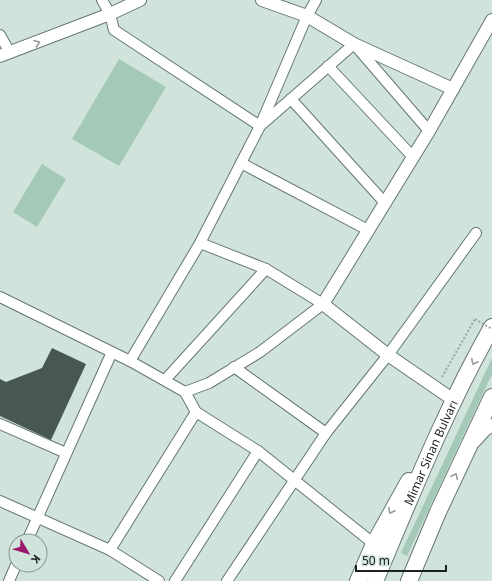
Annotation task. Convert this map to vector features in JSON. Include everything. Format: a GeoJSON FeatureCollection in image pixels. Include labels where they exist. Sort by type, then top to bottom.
{"type":"FeatureCollection","features":[{"type":"Feature","properties":{"kind":"highway","name":"Mimar Sinan Bulvarı"},"geometry":{"type":"LineString","coordinates":[[375,581],[434,443],[480,348],[492,328]]}},
{"type":"Feature","properties":{"kind":"highway"},"geometry":{"type":"LineString","coordinates":[[409,581],[438,512],[492,398]]}},
{"type":"Feature","properties":{"kind":"highway"},"geometry":{"type":"LineString","coordinates":[[358,581],[374,544],[411,477],[434,443]]}},
{"type":"Feature","properties":{"kind":"highway"},"geometry":{"type":"LineString","coordinates":[[420,581],[433,542],[438,512]]}},
{"type":"Feature","properties":{"kind":"street"},"geometry":{"type":"LineString","coordinates":[[102,0],[110,14],[114,30],[260,126]]}},
{"type":"Feature","properties":{"kind":"street"},"geometry":{"type":"LineString","coordinates":[[0,35],[5,54],[110,14],[140,0]]}},
{"type":"Feature","properties":{"kind":"street"},"geometry":{"type":"LineString","coordinates":[[262,0],[307,16],[354,44],[453,89]]}},
{"type":"Feature","properties":{"kind":"street"},"geometry":{"type":"LineString","coordinates":[[130,361],[200,243],[260,126],[307,16],[316,0]]}},
{"type":"Feature","properties":{"kind":"street"},"geometry":{"type":"LineString","coordinates":[[185,392],[209,383],[260,352],[323,304],[429,131],[492,20]]}},
{"type":"Feature","properties":{"kind":"street"},"geometry":{"type":"LineString","coordinates":[[260,126],[354,44]]}},
{"type":"Feature","properties":{"kind":"street"},"geometry":{"type":"LineString","coordinates":[[354,44],[429,131]]}},
{"type":"Feature","properties":{"kind":"street"},"geometry":{"type":"LineString","coordinates":[[328,66],[413,157]]}},
{"type":"Feature","properties":{"kind":"street"},"geometry":{"type":"LineString","coordinates":[[291,99],[385,203]]}},
{"type":"Feature","properties":{"kind":"street"},"geometry":{"type":"LineString","coordinates":[[241,163],[368,230]]}},
{"type":"Feature","properties":{"kind":"street"},"geometry":{"type":"LineString","coordinates":[[227,581],[326,433],[388,355],[476,233]]}},
{"type":"Feature","properties":{"kind":"street"},"geometry":{"type":"LineString","coordinates":[[200,243],[266,269],[323,304],[388,355],[455,401]]}},
{"type":"Feature","properties":{"kind":"street"},"geometry":{"type":"LineString","coordinates":[[165,380],[266,269]]}},
{"type":"Feature","properties":{"kind":"street"},"geometry":{"type":"LineString","coordinates":[[0,297],[130,361],[185,392],[196,412],[258,451],[374,544]]}},
{"type":"Feature","properties":{"kind":"street"},"geometry":{"type":"LineString","coordinates":[[30,533],[112,352]]}},
{"type":"Feature","properties":{"kind":"street"},"geometry":{"type":"LineString","coordinates":[[234,367],[326,433]]}},
{"type":"Feature","properties":{"kind":"street"},"geometry":{"type":"LineString","coordinates":[[110,550],[196,412]]}},
{"type":"Feature","properties":{"kind":"street"},"geometry":{"type":"LineString","coordinates":[[0,424],[66,453]]}},
{"type":"Feature","properties":{"kind":"street"},"geometry":{"type":"LineString","coordinates":[[466,451],[484,431],[492,425]]}},
{"type":"Feature","properties":{"kind":"street"},"geometry":{"type":"LineString","coordinates":[[175,581],[258,451]]}},
{"type":"Feature","properties":{"kind":"street"},"geometry":{"type":"LineString","coordinates":[[0,501],[110,550],[159,581]]}},
{"type":"Feature","properties":{"kind":"path"},"geometry":{"type":"LineString","coordinates":[[436,388],[475,319],[492,328]]}},
{"type":"Feature","properties":{"kind":"green space"},"geometry":{"type":"Polygon","coordinates":[[[119,59],[166,87],[119,166],[72,139],[119,59]]]}},
{"type":"Feature","properties":{"kind":"green space"},"geometry":{"type":"Polygon","coordinates":[[[42,164],[66,179],[37,227],[13,212],[42,164]]]}},
{"type":"Feature","properties":{"kind":"green space"},"geometry":{"type":"Polygon","coordinates":[[[492,358],[492,374],[407,556],[401,553],[492,358]]]}},
{"type":"Feature","properties":{"kind":"building"},"geometry":{"type":"Polygon","coordinates":[[[52,348],[86,364],[51,440],[0,416],[0,379],[6,382],[42,368],[52,348]]]}}]}
